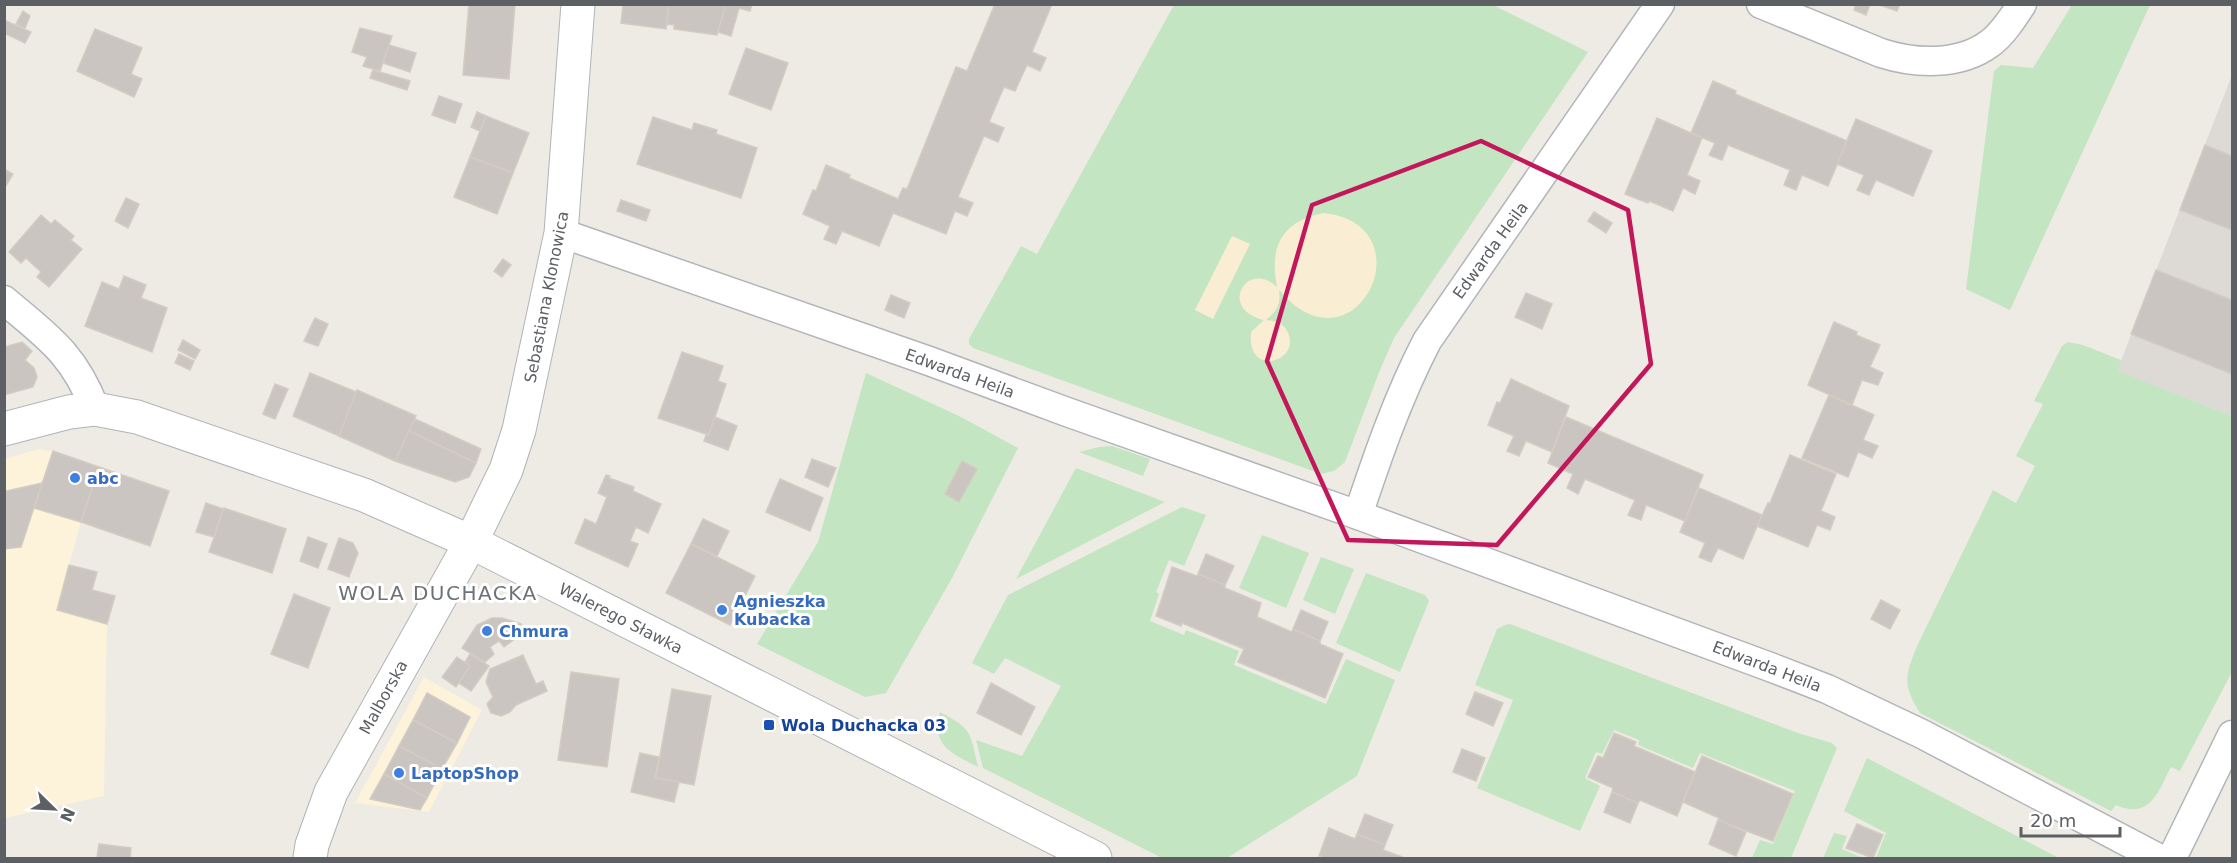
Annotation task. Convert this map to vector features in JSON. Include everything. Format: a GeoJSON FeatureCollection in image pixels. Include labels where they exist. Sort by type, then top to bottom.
{"type":"FeatureCollection","features":[{"type":"Feature","properties":{"kind":"street","name":"Sebastiana Klonowica"},"geometry":{"type":"LineString","coordinates":[[471,542],[506,470],[519,430],[561,233],[578,4]]}},
{"type":"Feature","properties":{"kind":"street","name":"Edwarda Heila"},"geometry":{"type":"LineString","coordinates":[[1358,515],[1393,415],[1409,375],[1427,341],[1660,4]]}},
{"type":"Feature","properties":{"kind":"street"},"geometry":{"type":"LineString","coordinates":[[1761,4],[1900,60],[1919,62],[1943,61],[1963,56],[1990,44],[2022,4]]}},
{"type":"Feature","properties":{"kind":"street","name":"Edwarda Heila"},"geometry":{"type":"LineString","coordinates":[[561,233],[929,361],[1358,515],[1827,689],[1922,734],[2158,858]]}},
{"type":"Feature","properties":{"kind":"street"},"geometry":{"type":"LineString","coordinates":[[4,300],[61,348],[86,384],[95,409]]}},
{"type":"Feature","properties":{"kind":"street","name":"Walerego Sławka"},"geometry":{"type":"LineString","coordinates":[[4,429],[69,412],[95,409],[137,417],[364,495],[471,542],[1095,858]]}},
{"type":"Feature","properties":{"kind":"street","name":"Malborska"},"geometry":{"type":"LineString","coordinates":[[310,858],[312,845],[331,792],[471,542]]}},
{"type":"Feature","properties":{"kind":"street"},"geometry":{"type":"LineString","coordinates":[[2172,858],[2232,735]]}},
{"type":"Feature","properties":{"kind":"highlighted area"},"geometry":{"type":"Polygon","coordinates":[[[1481,141],[1628,210],[1651,364],[1497,545],[1348,540],[1267,361],[1312,205],[1481,141]]]}},
{"type":"Feature","properties":{"kind":"shaded area"},"geometry":{"type":"Polygon","coordinates":[[[2232,75],[2232,416],[2117,371],[2232,75]]]}},
{"type":"Feature","properties":{"kind":"shaded area"},"geometry":{"type":"Polygon","coordinates":[[[39,449],[53,451],[34,508],[81,522],[57,610],[107,624],[104,796],[5,818],[5,459],[39,449]]]}},
{"type":"Feature","properties":{"kind":"shaded area"},"geometry":{"type":"Polygon","coordinates":[[[424,677],[482,710],[429,812],[355,803],[424,677]]]}},
{"type":"Feature","properties":{"kind":"green space"},"geometry":{"type":"Polygon","coordinates":[[[1174,5],[1493,5],[1588,52],[1394,338],[1345,462],[1334,471],[1321,474],[973,348],[969,344],[969,339],[1021,246],[1037,254],[1174,5]]]}},
{"type":"Feature","properties":{"kind":"green space"},"geometry":{"type":"Polygon","coordinates":[[[2072,5],[2150,5],[2010,310],[1966,289],[1994,71],[2001,65],[2033,68],[2072,5]]]}},
{"type":"Feature","properties":{"kind":"green space"},"geometry":{"type":"Polygon","coordinates":[[[2068,342],[2083,345],[2121,360],[2118,371],[2232,416],[2232,672],[2180,771],[2171,767],[2157,794],[2145,806],[2137,809],[2116,805],[2111,811],[1920,713],[1908,687],[1908,673],[1917,646],[1993,490],[2016,503],[2035,466],[2016,456],[2043,404],[2034,401],[2062,346],[2068,342]]]}},
{"type":"Feature","properties":{"kind":"green space"},"geometry":{"type":"Polygon","coordinates":[[[866,373],[959,416],[1018,448],[951,580],[886,693],[865,697],[757,644],[818,542],[866,373]]]}},
{"type":"Feature","properties":{"kind":"green space"},"geometry":{"type":"Polygon","coordinates":[[[1112,446],[1150,459],[1143,476],[1079,452],[1112,446]]]}},
{"type":"Feature","properties":{"kind":"green space"},"geometry":{"type":"Polygon","coordinates":[[[1076,468],[1165,502],[1016,579],[1076,468]]]}},
{"type":"Feature","properties":{"kind":"green space"},"geometry":{"type":"Polygon","coordinates":[[[1182,507],[1206,515],[1184,566],[1169,560],[1156,592],[1159,594],[1150,621],[1184,635],[1186,630],[1239,651],[1234,665],[1326,704],[1346,659],[1395,680],[1357,776],[1227,858],[1162,858],[983,768],[976,740],[1022,756],[1061,686],[1005,658],[994,674],[972,663],[1008,595],[1182,507]]]}},
{"type":"Feature","properties":{"kind":"green space"},"geometry":{"type":"Polygon","coordinates":[[[1262,535],[1309,553],[1286,608],[1239,588],[1262,535]]]}},
{"type":"Feature","properties":{"kind":"green space"},"geometry":{"type":"Polygon","coordinates":[[[1321,557],[1354,569],[1335,614],[1303,600],[1321,557]]]}},
{"type":"Feature","properties":{"kind":"green space"},"geometry":{"type":"Polygon","coordinates":[[[1366,573],[1425,595],[1429,601],[1400,672],[1336,643],[1366,573]]]}},
{"type":"Feature","properties":{"kind":"green space"},"geometry":{"type":"Polygon","coordinates":[[[1510,624],[1798,733],[1832,743],[1837,748],[1791,858],[1752,858],[1760,840],[1773,844],[1795,791],[1700,753],[1693,768],[1638,745],[1639,740],[1614,730],[1602,754],[1596,752],[1585,778],[1600,786],[1580,831],[1477,788],[1513,700],[1475,685],[1497,629],[1510,624]]]}},
{"type":"Feature","properties":{"kind":"green space"},"geometry":{"type":"Polygon","coordinates":[[[940,712],[959,723],[968,733],[978,767],[952,753],[941,741],[938,733],[940,712]]]}},
{"type":"Feature","properties":{"kind":"green space"},"geometry":{"type":"Polygon","coordinates":[[[1867,758],[2059,858],[1876,858],[1886,833],[1844,811],[1867,758]]]}},
{"type":"Feature","properties":{"kind":"green space"},"geometry":{"type":"Polygon","coordinates":[[[1834,833],[1847,836],[1842,849],[1863,858],[1823,858],[1834,833]]]}},
{"type":"Feature","properties":{"kind":"sand"},"geometry":{"type":"Polygon","coordinates":[[[1324,213],[1356,223],[1372,243],[1376,266],[1370,290],[1355,308],[1333,318],[1307,313],[1279,290],[1277,307],[1266,320],[1282,325],[1288,333],[1290,343],[1287,352],[1281,358],[1272,361],[1264,360],[1256,356],[1252,346],[1251,332],[1264,320],[1250,314],[1242,306],[1240,297],[1242,289],[1247,282],[1256,279],[1266,280],[1277,287],[1275,259],[1282,238],[1298,222],[1324,213]]]}},
{"type":"Feature","properties":{"kind":"sand"},"geometry":{"type":"Polygon","coordinates":[[[1232,236],[1250,244],[1213,319],[1195,310],[1232,236]]]}},
{"type":"Feature","properties":{"kind":"building"},"geometry":{"type":"Polygon","coordinates":[[[469,4],[515,4],[509,79],[463,75],[469,4]]]}},
{"type":"Feature","properties":{"kind":"building"},"geometry":{"type":"Polygon","coordinates":[[[623,4],[669,4],[666,29],[621,23],[623,4]]]}},
{"type":"Feature","properties":{"kind":"building"},"geometry":{"type":"Polygon","coordinates":[[[669,4],[726,4],[717,35],[674,29],[674,25],[667,24],[669,4]]]}},
{"type":"Feature","properties":{"kind":"building"},"geometry":{"type":"Polygon","coordinates":[[[726,4],[752,4],[750,11],[739,8],[731,36],[718,32],[726,4]]]}},
{"type":"Feature","properties":{"kind":"building"},"geometry":{"type":"Polygon","coordinates":[[[995,4],[1052,4],[1032,52],[1046,58],[1040,71],[1027,65],[1015,91],[1004,87],[989,122],[1004,128],[998,142],[984,136],[958,197],[973,203],[967,216],[955,211],[946,234],[893,213],[879,246],[842,231],[836,244],[824,239],[830,226],[803,214],[813,190],[816,191],[826,165],[850,175],[849,178],[898,199],[903,188],[907,189],[956,67],[967,71],[995,4]]]}},
{"type":"Feature","properties":{"kind":"building"},"geometry":{"type":"Polygon","coordinates":[[[1856,4],[1870,4],[1866,15],[1854,10],[1856,4]]]}},
{"type":"Feature","properties":{"kind":"building"},"geometry":{"type":"Polygon","coordinates":[[[1877,4],[1900,4],[1897,11],[1877,4]]]}},
{"type":"Feature","properties":{"kind":"building"},"geometry":{"type":"Polygon","coordinates":[[[23,11],[30,16],[25,28],[16,24],[23,11]]]}},
{"type":"Feature","properties":{"kind":"building"},"geometry":{"type":"Polygon","coordinates":[[[4,20],[31,32],[25,43],[4,33],[4,20]]]}},
{"type":"Feature","properties":{"kind":"building"},"geometry":{"type":"Polygon","coordinates":[[[360,28],[392,36],[380,71],[363,66],[367,57],[352,52],[360,28]]]}},
{"type":"Feature","properties":{"kind":"building"},"geometry":{"type":"Polygon","coordinates":[[[95,29],[142,48],[131,74],[142,79],[134,97],[77,71],[95,29]]]}},
{"type":"Feature","properties":{"kind":"building"},"geometry":{"type":"Polygon","coordinates":[[[389,45],[416,53],[410,72],[383,63],[389,45]]]}},
{"type":"Feature","properties":{"kind":"building"},"geometry":{"type":"Polygon","coordinates":[[[746,48],[788,63],[771,110],[729,94],[746,48]]]}},
{"type":"Feature","properties":{"kind":"building"},"geometry":{"type":"Polygon","coordinates":[[[373,70],[410,81],[407,90],[370,78],[373,70]]]}},
{"type":"Feature","properties":{"kind":"building"},"geometry":{"type":"Polygon","coordinates":[[[1713,81],[1736,91],[1735,94],[1847,141],[1828,186],[1802,175],[1796,190],[1784,185],[1790,170],[1728,145],[1722,160],[1709,155],[1715,143],[1691,133],[1713,81]]]}},
{"type":"Feature","properties":{"kind":"building"},"geometry":{"type":"Polygon","coordinates":[[[439,96],[462,104],[455,123],[432,115],[439,96]]]}},
{"type":"Feature","properties":{"kind":"building"},"geometry":{"type":"Polygon","coordinates":[[[477,112],[486,116],[480,131],[471,127],[477,112]]]}},
{"type":"Feature","properties":{"kind":"building"},"geometry":{"type":"Polygon","coordinates":[[[486,116],[529,133],[513,173],[470,157],[486,116]]]}},
{"type":"Feature","properties":{"kind":"building"},"geometry":{"type":"Polygon","coordinates":[[[653,117],[692,130],[694,123],[717,130],[716,134],[757,148],[741,198],[637,164],[653,117]]]}},
{"type":"Feature","properties":{"kind":"building"},"geometry":{"type":"Polygon","coordinates":[[[1657,118],[1702,138],[1687,175],[1700,181],[1695,194],[1683,188],[1673,211],[1625,194],[1657,118]]]}},
{"type":"Feature","properties":{"kind":"building"},"geometry":{"type":"Polygon","coordinates":[[[1856,119],[1932,151],[1913,196],[1876,180],[1869,195],[1857,190],[1864,175],[1837,164],[1856,119]]]}},
{"type":"Feature","properties":{"kind":"building"},"geometry":{"type":"Polygon","coordinates":[[[2205,145],[2232,156],[2232,230],[2180,210],[2205,145]]]}},
{"type":"Feature","properties":{"kind":"building"},"geometry":{"type":"Polygon","coordinates":[[[470,157],[513,173],[497,214],[454,197],[470,157]]]}},
{"type":"Feature","properties":{"kind":"building"},"geometry":{"type":"Polygon","coordinates":[[[4,169],[13,174],[4,189],[4,169]]]}},
{"type":"Feature","properties":{"kind":"building"},"geometry":{"type":"Polygon","coordinates":[[[126,198],[139,204],[128,228],[115,221],[126,198]]]}},
{"type":"Feature","properties":{"kind":"building"},"geometry":{"type":"Polygon","coordinates":[[[621,200],[650,210],[646,221],[617,211],[621,200]]]}},
{"type":"Feature","properties":{"kind":"building"},"geometry":{"type":"Polygon","coordinates":[[[1594,212],[1612,223],[1606,233],[1588,221],[1594,212]]]}},
{"type":"Feature","properties":{"kind":"building"},"geometry":{"type":"Polygon","coordinates":[[[41,215],[51,224],[55,220],[74,236],[71,240],[82,249],[49,287],[37,277],[41,272],[26,258],[21,263],[9,252],[41,215]]]}},
{"type":"Feature","properties":{"kind":"building"},"geometry":{"type":"Polygon","coordinates":[[[503,259],[511,265],[502,277],[494,271],[503,259]]]}},
{"type":"Feature","properties":{"kind":"building"},"geometry":{"type":"Polygon","coordinates":[[[2156,270],[2232,300],[2232,374],[2131,334],[2156,270]]]}},
{"type":"Feature","properties":{"kind":"building"},"geometry":{"type":"Polygon","coordinates":[[[124,276],[146,285],[141,298],[167,308],[152,352],[85,326],[102,282],[119,289],[124,276]]]}},
{"type":"Feature","properties":{"kind":"building"},"geometry":{"type":"Polygon","coordinates":[[[1526,293],[1552,304],[1542,329],[1515,317],[1526,293]]]}},
{"type":"Feature","properties":{"kind":"building"},"geometry":{"type":"Polygon","coordinates":[[[891,295],[910,303],[904,318],[885,310],[891,295]]]}},
{"type":"Feature","properties":{"kind":"building"},"geometry":{"type":"Polygon","coordinates":[[[315,318],[328,324],[318,346],[304,341],[315,318]]]}},
{"type":"Feature","properties":{"kind":"building"},"geometry":{"type":"Polygon","coordinates":[[[1834,322],[1880,345],[1870,367],[1883,373],[1878,385],[1862,380],[1852,405],[1808,385],[1834,322]]]}},
{"type":"Feature","properties":{"kind":"building"},"geometry":{"type":"Polygon","coordinates":[[[183,340],[200,350],[195,359],[178,350],[183,340]]]}},
{"type":"Feature","properties":{"kind":"building"},"geometry":{"type":"Polygon","coordinates":[[[22,342],[32,351],[25,360],[34,368],[37,377],[33,387],[4,395],[4,366],[6,366],[4,347],[22,342]]]}},
{"type":"Feature","properties":{"kind":"building"},"geometry":{"type":"Polygon","coordinates":[[[682,352],[723,366],[718,381],[726,384],[709,435],[658,418],[682,352]]]}},
{"type":"Feature","properties":{"kind":"building"},"geometry":{"type":"Polygon","coordinates":[[[179,354],[194,361],[190,370],[175,363],[179,354]]]}},
{"type":"Feature","properties":{"kind":"building"},"geometry":{"type":"Polygon","coordinates":[[[310,373],[356,392],[339,436],[293,416],[310,373]]]}},
{"type":"Feature","properties":{"kind":"building"},"geometry":{"type":"Polygon","coordinates":[[[1511,379],[1569,406],[1552,452],[1526,441],[1519,456],[1507,451],[1514,436],[1488,425],[1497,402],[1500,403],[1511,379]]]}},
{"type":"Feature","properties":{"kind":"building"},"geometry":{"type":"Polygon","coordinates":[[[275,384],[288,389],[275,419],[263,414],[275,384]]]}},
{"type":"Feature","properties":{"kind":"building"},"geometry":{"type":"Polygon","coordinates":[[[357,390],[416,416],[395,461],[339,436],[357,390]]]}},
{"type":"Feature","properties":{"kind":"building"},"geometry":{"type":"Polygon","coordinates":[[[1829,395],[1874,415],[1863,440],[1878,446],[1872,458],[1858,452],[1848,477],[1802,458],[1829,395]]]}},
{"type":"Feature","properties":{"kind":"building"},"geometry":{"type":"Polygon","coordinates":[[[715,417],[737,426],[728,450],[704,441],[706,435],[709,435],[715,417]]]}},
{"type":"Feature","properties":{"kind":"building"},"geometry":{"type":"Polygon","coordinates":[[[1566,417],[1703,475],[1685,521],[1646,505],[1641,520],[1628,515],[1635,500],[1585,479],[1578,494],[1567,488],[1573,474],[1548,463],[1566,417]]]}},
{"type":"Feature","properties":{"kind":"building"},"geometry":{"type":"Polygon","coordinates":[[[415,419],[481,449],[476,463],[409,431],[415,419]]]}},
{"type":"Feature","properties":{"kind":"building"},"geometry":{"type":"Polygon","coordinates":[[[409,431],[476,463],[469,477],[455,482],[395,461],[409,431]]]}},
{"type":"Feature","properties":{"kind":"building"},"geometry":{"type":"Polygon","coordinates":[[[53,451],[99,467],[81,522],[34,508],[53,451]]]}},
{"type":"Feature","properties":{"kind":"building"},"geometry":{"type":"Polygon","coordinates":[[[1790,455],[1836,474],[1821,511],[1835,517],[1830,530],[1817,525],[1808,547],[1757,526],[1770,503],[1790,455]]]}},
{"type":"Feature","properties":{"kind":"building"},"geometry":{"type":"Polygon","coordinates":[[[812,459],[836,468],[828,487],[805,477],[812,459]]]}},
{"type":"Feature","properties":{"kind":"building"},"geometry":{"type":"Polygon","coordinates":[[[962,461],[977,469],[959,502],[945,494],[962,461]]]}},
{"type":"Feature","properties":{"kind":"building"},"geometry":{"type":"Polygon","coordinates":[[[99,467],[169,491],[150,546],[81,522],[99,467]]]}},
{"type":"Feature","properties":{"kind":"building"},"geometry":{"type":"Polygon","coordinates":[[[606,475],[634,487],[633,491],[661,504],[648,533],[636,527],[630,541],[638,544],[628,567],[575,543],[585,519],[596,524],[607,497],[598,493],[606,475]]]}},
{"type":"Feature","properties":{"kind":"building"},"geometry":{"type":"Polygon","coordinates":[[[780,479],[823,498],[810,531],[766,512],[780,479]]]}},
{"type":"Feature","properties":{"kind":"building"},"geometry":{"type":"Polygon","coordinates":[[[42,483],[21,547],[4,549],[6,491],[42,483]]]}},
{"type":"Feature","properties":{"kind":"building"},"geometry":{"type":"Polygon","coordinates":[[[1699,488],[1762,515],[1743,559],[1718,548],[1711,562],[1699,557],[1705,543],[1680,532],[1699,488]]]}},
{"type":"Feature","properties":{"kind":"building"},"geometry":{"type":"Polygon","coordinates":[[[206,503],[223,509],[214,537],[196,532],[206,503]]]}},
{"type":"Feature","properties":{"kind":"building"},"geometry":{"type":"Polygon","coordinates":[[[224,508],[286,529],[272,573],[209,552],[224,508]]]}},
{"type":"Feature","properties":{"kind":"building"},"geometry":{"type":"Polygon","coordinates":[[[703,519],[729,531],[717,556],[691,544],[703,519]]]}},
{"type":"Feature","properties":{"kind":"building"},"geometry":{"type":"Polygon","coordinates":[[[308,537],[327,544],[318,568],[300,561],[308,537]]]}},
{"type":"Feature","properties":{"kind":"building"},"geometry":{"type":"Polygon","coordinates":[[[339,538],[353,543],[358,553],[349,577],[328,569],[339,538]]]}},
{"type":"Feature","properties":{"kind":"building"},"geometry":{"type":"Polygon","coordinates":[[[691,544],[755,576],[730,625],[666,593],[691,544]]]}},
{"type":"Feature","properties":{"kind":"building"},"geometry":{"type":"Polygon","coordinates":[[[1206,554],[1234,566],[1225,585],[1198,574],[1206,554]]]}},
{"type":"Feature","properties":{"kind":"building"},"geometry":{"type":"Polygon","coordinates":[[[69,565],[97,572],[92,590],[115,596],[107,624],[57,610],[69,565]]]}},
{"type":"Feature","properties":{"kind":"building"},"geometry":{"type":"Polygon","coordinates":[[[1172,567],[1197,576],[1198,574],[1261,603],[1257,617],[1292,632],[1293,629],[1343,654],[1325,698],[1238,662],[1244,649],[1182,623],[1181,626],[1156,616],[1172,567]]]}},
{"type":"Feature","properties":{"kind":"building"},"geometry":{"type":"Polygon","coordinates":[[[294,594],[330,608],[308,668],[271,654],[294,594]]]}},
{"type":"Feature","properties":{"kind":"building"},"geometry":{"type":"Polygon","coordinates":[[[1881,600],[1900,610],[1890,629],[1871,619],[1881,600]]]}},
{"type":"Feature","properties":{"kind":"building"},"geometry":{"type":"Polygon","coordinates":[[[1301,610],[1328,622],[1320,641],[1293,629],[1301,610]]]}},
{"type":"Feature","properties":{"kind":"building"},"geometry":{"type":"Polygon","coordinates":[[[492,618],[502,618],[521,624],[525,631],[504,647],[499,641],[490,647],[494,654],[485,662],[462,648],[477,625],[492,618]]]}},
{"type":"Feature","properties":{"kind":"building"},"geometry":{"type":"Polygon","coordinates":[[[470,654],[489,666],[471,691],[459,683],[470,666],[465,662],[470,654]]]}},
{"type":"Feature","properties":{"kind":"building"},"geometry":{"type":"Polygon","coordinates":[[[523,655],[536,684],[543,681],[547,691],[516,705],[510,712],[501,716],[491,713],[487,704],[493,697],[486,682],[490,669],[523,655]]]}},
{"type":"Feature","properties":{"kind":"building"},"geometry":{"type":"Polygon","coordinates":[[[457,657],[470,666],[456,687],[442,677],[457,657]]]}},
{"type":"Feature","properties":{"kind":"building"},"geometry":{"type":"Polygon","coordinates":[[[571,672],[619,679],[607,767],[558,760],[571,672]]]}},
{"type":"Feature","properties":{"kind":"building"},"geometry":{"type":"Polygon","coordinates":[[[991,683],[1035,707],[1021,735],[977,713],[991,683]]]}},
{"type":"Feature","properties":{"kind":"building"},"geometry":{"type":"Polygon","coordinates":[[[672,689],[711,696],[694,785],[656,778],[672,689]]]}},
{"type":"Feature","properties":{"kind":"building"},"geometry":{"type":"Polygon","coordinates":[[[1475,692],[1503,703],[1493,726],[1466,714],[1475,692]]]}},
{"type":"Feature","properties":{"kind":"building"},"geometry":{"type":"Polygon","coordinates":[[[427,693],[470,717],[457,743],[413,720],[427,693]]]}},
{"type":"Feature","properties":{"kind":"building"},"geometry":{"type":"Polygon","coordinates":[[[413,720],[457,743],[442,769],[399,746],[413,720]]]}},
{"type":"Feature","properties":{"kind":"building"},"geometry":{"type":"Polygon","coordinates":[[[1614,733],[1636,742],[1634,746],[1695,772],[1677,816],[1640,800],[1638,803],[1612,792],[1613,788],[1588,777],[1598,756],[1603,758],[1614,733]]]}},
{"type":"Feature","properties":{"kind":"building"},"geometry":{"type":"Polygon","coordinates":[[[399,746],[442,769],[427,798],[384,774],[399,746]]]}},
{"type":"Feature","properties":{"kind":"building"},"geometry":{"type":"Polygon","coordinates":[[[1462,749],[1485,758],[1476,781],[1453,772],[1462,749]]]}},
{"type":"Feature","properties":{"kind":"building"},"geometry":{"type":"Polygon","coordinates":[[[640,753],[659,757],[655,778],[679,782],[674,802],[631,792],[640,753]]]}},
{"type":"Feature","properties":{"kind":"building"},"geometry":{"type":"Polygon","coordinates":[[[1702,756],[1793,794],[1773,841],[1718,820],[1719,818],[1683,802],[1702,756]]]}},
{"type":"Feature","properties":{"kind":"building"},"geometry":{"type":"Polygon","coordinates":[[[384,774],[427,798],[420,810],[370,799],[384,774]]]}},
{"type":"Feature","properties":{"kind":"building"},"geometry":{"type":"Polygon","coordinates":[[[1612,792],[1638,803],[1630,823],[1604,812],[1612,792]]]}},
{"type":"Feature","properties":{"kind":"building"},"geometry":{"type":"Polygon","coordinates":[[[1365,814],[1393,825],[1385,845],[1357,834],[1365,814]]]}},
{"type":"Feature","properties":{"kind":"building"},"geometry":{"type":"Polygon","coordinates":[[[1718,820],[1746,832],[1736,856],[1709,844],[1718,820]]]}},
{"type":"Feature","properties":{"kind":"building"},"geometry":{"type":"Polygon","coordinates":[[[1857,824],[1883,835],[1873,858],[1846,848],[1857,824]]]}},
{"type":"Feature","properties":{"kind":"building"},"geometry":{"type":"Polygon","coordinates":[[[1329,828],[1355,839],[1357,834],[1385,845],[1383,850],[1405,858],[1321,858],[1322,856],[1319,856],[1329,828]]]}},
{"type":"Feature","properties":{"kind":"building"},"geometry":{"type":"Polygon","coordinates":[[[99,844],[131,848],[130,858],[97,858],[99,844]]]}},
{"type":"Feature","properties":{"kind":"place","name":"abc"},"geometry":{"type":"Point","coordinates":[75,478]}},
{"type":"Feature","properties":{"kind":"place","name":"Agnieszka Kubacka"},"geometry":{"type":"Point","coordinates":[722,610]}},
{"type":"Feature","properties":{"kind":"place","name":"Chmura"},"geometry":{"type":"Point","coordinates":[487,631]}},
{"type":"Feature","properties":{"kind":"place","name":"Wola Duchacka 03"},"geometry":{"type":"Point","coordinates":[769,725]}},
{"type":"Feature","properties":{"kind":"place","name":"LaptopShop"},"geometry":{"type":"Point","coordinates":[399,773]}},
{"type":"Feature","properties":{"kind":"district","name":"WOLA DUCHACKA"},"geometry":{"type":"Point","coordinates":[438,593]}}]}
